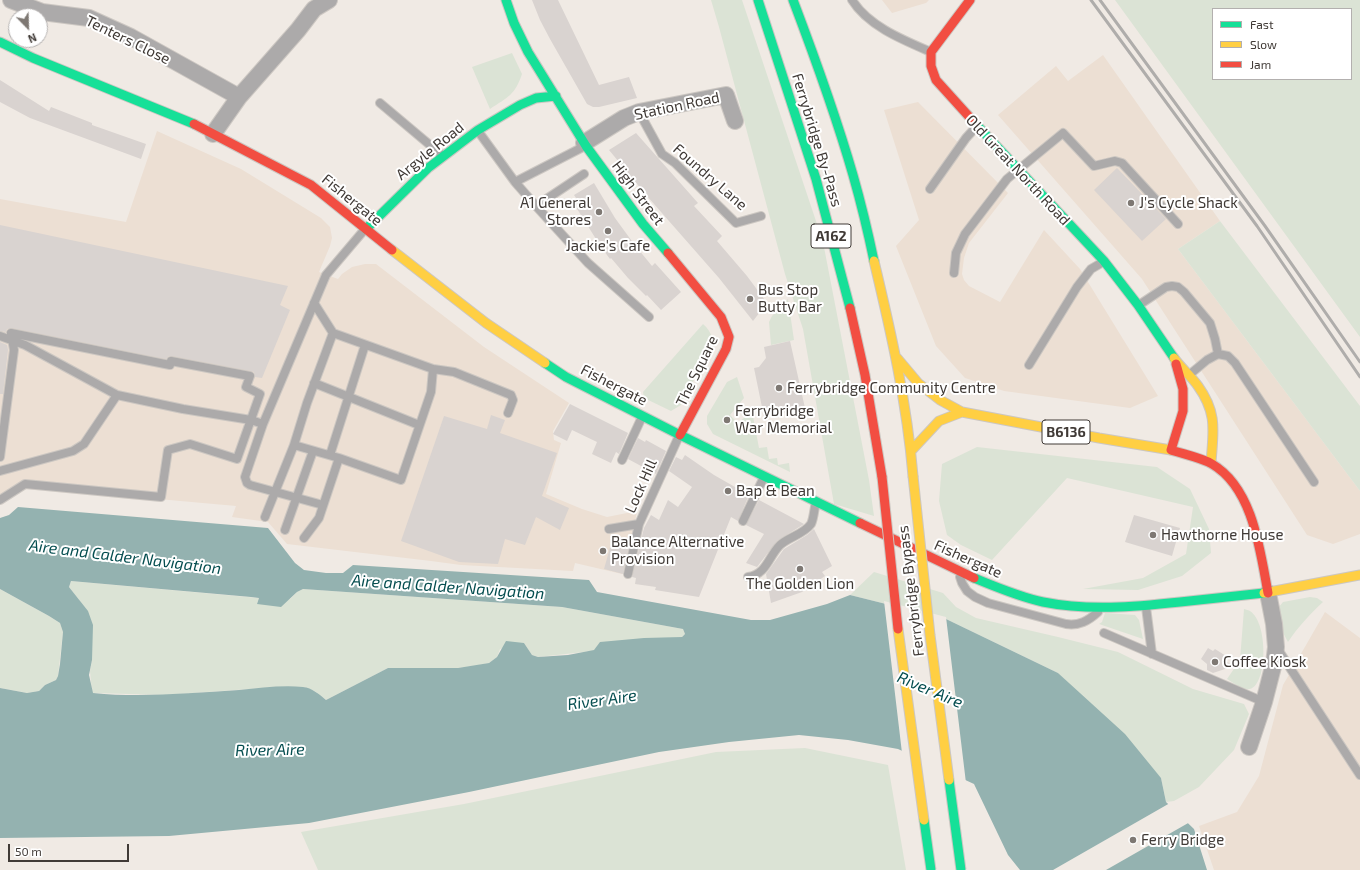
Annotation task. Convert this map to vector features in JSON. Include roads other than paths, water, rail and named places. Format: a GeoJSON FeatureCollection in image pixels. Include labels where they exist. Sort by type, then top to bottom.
{"type":"FeatureCollection","features":[{"type":"Feature","properties":{"kind":"main road","name":"High Street"},"geometry":{"type":"LineString","coordinates":[[506,0],[514,23],[537,66],[585,144],[643,224],[708,300]]}},
{"type":"Feature","properties":{"kind":"main road","name":"Ferrybridge By-Pass"},"geometry":{"type":"LineString","coordinates":[[758,0],[820,192],[862,361],[882,477]]}},
{"type":"Feature","properties":{"kind":"main road","name":"Ferrybridge By-Pass"},"geometry":{"type":"LineString","coordinates":[[793,0],[821,74],[853,175],[896,357],[911,451],[912,476]]}},
{"type":"Feature","properties":{"kind":"main road"},"geometry":{"type":"LineString","coordinates":[[931,52],[970,0]]}},
{"type":"Feature","properties":{"kind":"main road","name":"Fishergate"},"geometry":{"type":"LineString","coordinates":[[0,42],[33,58],[194,124],[311,185],[486,323],[566,377],[680,435],[959,572],[1005,590],[1044,602],[1080,607],[1102,608],[1146,606],[1268,592],[1360,576]]}},
{"type":"Feature","properties":{"kind":"main road","name":"Old Great North Road"},"geometry":{"type":"LineString","coordinates":[[931,52],[931,68],[936,80],[977,126],[1104,261],[1138,305],[1175,360],[1198,386],[1210,406],[1214,424],[1210,462]]}},
{"type":"Feature","properties":{"kind":"main road","name":"Argyle Road"},"geometry":{"type":"LineString","coordinates":[[520,105],[533,86],[537,66]]}},
{"type":"Feature","properties":{"kind":"main road","name":"Argyle Road"},"geometry":{"type":"LineString","coordinates":[[366,229],[428,168],[478,130],[520,105],[536,98],[556,96]]}},
{"type":"Feature","properties":{"kind":"main road","name":"The Square"},"geometry":{"type":"LineString","coordinates":[[680,435],[726,349],[729,337],[721,317],[708,300]]}},
{"type":"Feature","properties":{"kind":"main road"},"geometry":{"type":"LineString","coordinates":[[896,357],[918,384],[940,400],[962,412]]}},
{"type":"Feature","properties":{"kind":"main road","name":"Old Great North Road"},"geometry":{"type":"LineString","coordinates":[[1172,450],[1183,411],[1183,389],[1175,360]]}},
{"type":"Feature","properties":{"kind":"main road"},"geometry":{"type":"LineString","coordinates":[[911,451],[940,421],[962,412]]}},
{"type":"Feature","properties":{"kind":"main road","name":"B6136"},"geometry":{"type":"LineString","coordinates":[[962,412],[1172,450],[1210,462],[1234,484],[1245,503],[1258,540],[1268,592]]}},
{"type":"Feature","properties":{"kind":"main road","name":"Ferrybridge Bypass"},"geometry":{"type":"LineString","coordinates":[[912,476],[930,635],[960,870]]}},
{"type":"Feature","properties":{"kind":"main road","name":"Ferrybridge Bypass"},"geometry":{"type":"LineString","coordinates":[[882,477],[899,641],[931,870]]}},
{"type":"Feature","properties":{"kind":"street","name":"Tenters Close"},"geometry":{"type":"LineString","coordinates":[[11,0],[42,12],[89,18],[131,37],[240,97]]}},
{"type":"Feature","properties":{"kind":"street"},"geometry":{"type":"LineString","coordinates":[[213,134],[240,97],[298,30],[310,5],[329,0]]}},
{"type":"Feature","properties":{"kind":"street","name":"Station Road"},"geometry":{"type":"LineString","coordinates":[[585,144],[624,118],[639,112],[726,95],[735,121]]}},
{"type":"Feature","properties":{"kind":"street"},"geometry":{"type":"LineString","coordinates":[[1249,747],[1264,702],[1274,663],[1276,647],[1274,624],[1268,592]]}},
{"type":"Feature","properties":{"kind":"lane"},"geometry":{"type":"LineString","coordinates":[[852,0],[864,14],[878,25],[894,35],[931,52]]}},
{"type":"Feature","properties":{"kind":"lane"},"geometry":{"type":"LineString","coordinates":[[380,103],[443,156]]}},
{"type":"Feature","properties":{"kind":"lane","name":"Foundry Lane"},"geometry":{"type":"LineString","coordinates":[[639,112],[662,154],[675,163],[736,223],[761,216]]}},
{"type":"Feature","properties":{"kind":"lane"},"geometry":{"type":"LineString","coordinates":[[930,189],[966,138],[977,126]]}},
{"type":"Feature","properties":{"kind":"lane"},"geometry":{"type":"LineString","coordinates":[[478,130],[515,182],[536,206],[588,263],[649,318]]}},
{"type":"Feature","properties":{"kind":"lane"},"geometry":{"type":"LineString","coordinates":[[954,273],[956,252],[965,234],[1007,179],[1063,133],[1094,166],[1115,161],[1122,163],[1178,224]]}},
{"type":"Feature","properties":{"kind":"lane"},"geometry":{"type":"LineString","coordinates":[[515,182],[585,144]]}},
{"type":"Feature","properties":{"kind":"lane"},"geometry":{"type":"LineString","coordinates":[[536,206],[584,174]]}},
{"type":"Feature","properties":{"kind":"lane"},"geometry":{"type":"LineString","coordinates":[[323,505],[250,485],[247,483],[245,476],[263,424],[326,275],[366,229]]}},
{"type":"Feature","properties":{"kind":"lane"},"geometry":{"type":"LineString","coordinates":[[1029,365],[1077,287],[1091,269],[1104,261]]}},
{"type":"Feature","properties":{"kind":"lane"},"geometry":{"type":"LineString","coordinates":[[1138,305],[1166,287],[1178,287],[1210,323],[1218,354]]}},
{"type":"Feature","properties":{"kind":"lane"},"geometry":{"type":"LineString","coordinates":[[314,303],[333,333],[433,369],[454,372],[511,395],[513,400],[508,413]]}},
{"type":"Feature","properties":{"kind":"lane"},"geometry":{"type":"LineString","coordinates":[[0,457],[14,350],[11,333],[170,365],[171,361],[250,376],[246,387],[260,394],[237,459],[190,444],[168,450],[161,497],[25,484],[0,500]]}},
{"type":"Feature","properties":{"kind":"lane"},"geometry":{"type":"LineString","coordinates":[[265,517],[294,445],[314,383],[333,333]]}},
{"type":"Feature","properties":{"kind":"lane"},"geometry":{"type":"LineString","coordinates":[[0,336],[25,345],[117,395],[183,409],[251,420],[263,424]]}},
{"type":"Feature","properties":{"kind":"lane"},"geometry":{"type":"LineString","coordinates":[[330,455],[365,345]]}},
{"type":"Feature","properties":{"kind":"lane"},"geometry":{"type":"LineString","coordinates":[[1189,376],[1207,360],[1218,354],[1228,356],[1235,363],[1314,482]]}},
{"type":"Feature","properties":{"kind":"lane"},"geometry":{"type":"LineString","coordinates":[[294,445],[330,455],[401,480],[431,392],[433,369]]}},
{"type":"Feature","properties":{"kind":"lane"},"geometry":{"type":"LineString","coordinates":[[314,383],[419,425]]}},
{"type":"Feature","properties":{"kind":"lane"},"geometry":{"type":"LineString","coordinates":[[0,471],[73,451],[84,444],[117,395]]}},
{"type":"Feature","properties":{"kind":"lane"},"geometry":{"type":"LineString","coordinates":[[622,460],[643,416]]}},
{"type":"Feature","properties":{"kind":"lane","name":"Lock Hill"},"geometry":{"type":"LineString","coordinates":[[628,574],[639,524],[680,435]]}},
{"type":"Feature","properties":{"kind":"lane"},"geometry":{"type":"LineString","coordinates":[[285,530],[313,451]]}},
{"type":"Feature","properties":{"kind":"lane"},"geometry":{"type":"LineString","coordinates":[[304,538],[319,518],[339,458]]}},
{"type":"Feature","properties":{"kind":"lane"},"geometry":{"type":"LineString","coordinates":[[743,521],[765,477]]}},
{"type":"Feature","properties":{"kind":"lane"},"geometry":{"type":"LineString","coordinates":[[748,577],[759,574],[781,545],[806,529],[812,521],[816,502]]}},
{"type":"Feature","properties":{"kind":"lane"},"geometry":{"type":"LineString","coordinates":[[609,529],[639,524]]}},
{"type":"Feature","properties":{"kind":"lane"},"geometry":{"type":"LineString","coordinates":[[959,572],[962,583],[967,591],[975,597],[988,603],[1066,624],[1073,625],[1082,623],[1102,608]]}},
{"type":"Feature","properties":{"kind":"lane"},"geometry":{"type":"LineString","coordinates":[[1146,606],[1152,654]]}},
{"type":"Feature","properties":{"kind":"lane"},"geometry":{"type":"LineString","coordinates":[[1104,633],[1264,702]]}},
{"type":"Feature","properties":{"kind":"lane"},"geometry":{"type":"LineString","coordinates":[[1276,647],[1360,775]]}},
{"type":"Feature","properties":{"kind":"water"},"geometry":{"type":"Polygon","coordinates":[[[18,507],[268,528],[295,563],[304,570],[326,573],[343,573],[353,565],[589,580],[597,592],[751,620],[770,620],[827,604],[850,595],[946,619],[1058,673],[1125,734],[1161,778],[1166,802],[1194,829],[1207,870],[1020,870],[1008,855],[974,784],[898,749],[848,740],[799,735],[729,742],[659,752],[469,792],[309,823],[169,836],[0,838],[0,688],[27,693],[39,691],[45,685],[56,680],[60,664],[63,632],[60,623],[0,589],[0,518],[9,515],[18,507]],[[71,581],[69,587],[88,611],[93,625],[92,660],[89,675],[93,693],[129,695],[166,694],[295,686],[309,689],[326,700],[388,668],[458,668],[489,663],[497,657],[506,641],[524,643],[532,655],[538,657],[568,655],[594,650],[600,642],[644,638],[682,637],[685,634],[683,629],[562,607],[303,589],[297,592],[281,607],[257,604],[259,598],[71,581]]]}},
{"type":"Feature","properties":{"kind":"railway"},"geometry":{"type":"LineString","coordinates":[[1091,0],[1257,226],[1360,377]]}},
{"type":"Feature","properties":{"kind":"railway"},"geometry":{"type":"LineString","coordinates":[[1100,0],[1265,226],[1360,362]]}},
{"type":"Feature","properties":{"kind":"place","name":"J's Cycle Shack"},"geometry":{"type":"Point","coordinates":[1131,203]}},
{"type":"Feature","properties":{"kind":"place","name":"A1 General Stores"},"geometry":{"type":"Point","coordinates":[599,212]}},
{"type":"Feature","properties":{"kind":"place","name":"Jackie's Cafe"},"geometry":{"type":"Point","coordinates":[608,231]}},
{"type":"Feature","properties":{"kind":"place","name":"Bus Stop Butty Bar"},"geometry":{"type":"Point","coordinates":[750,299]}},
{"type":"Feature","properties":{"kind":"place","name":"Ferrybridge Community Centre"},"geometry":{"type":"Point","coordinates":[779,388]}},
{"type":"Feature","properties":{"kind":"place","name":"Ferrybridge War Memorial"},"geometry":{"type":"Point","coordinates":[727,420]}},
{"type":"Feature","properties":{"kind":"place","name":"Bap & Bean"},"geometry":{"type":"Point","coordinates":[728,491]}},
{"type":"Feature","properties":{"kind":"place","name":"Hawthorne House"},"geometry":{"type":"Point","coordinates":[1153,535]}},
{"type":"Feature","properties":{"kind":"place","name":"Balance Alternative Provision"},"geometry":{"type":"Point","coordinates":[603,551]}},
{"type":"Feature","properties":{"kind":"place","name":"The Golden Lion"},"geometry":{"type":"Point","coordinates":[800,569]}},
{"type":"Feature","properties":{"kind":"place","name":"Coffee Kiosk"},"geometry":{"type":"Point","coordinates":[1215,662]}},
{"type":"Feature","properties":{"kind":"place","name":"Ferry Bridge"},"geometry":{"type":"Point","coordinates":[1133,840]}},
{"type":"Feature","properties":{"kind":"water label","name":"Aire and Calder Navigation"},"geometry":{"type":"Point","coordinates":[125,557]}},
{"type":"Feature","properties":{"kind":"water label","name":"Aire and Calder Navigation"},"geometry":{"type":"Point","coordinates":[448,587]}},
{"type":"Feature","properties":{"kind":"water label","name":"River Aire"},"geometry":{"type":"Point","coordinates":[930,690]}},
{"type":"Feature","properties":{"kind":"water label","name":"River Aire"},"geometry":{"type":"Point","coordinates":[602,700]}},
{"type":"Feature","properties":{"kind":"water label","name":"River Aire"},"geometry":{"type":"Point","coordinates":[270,750]}}]}
